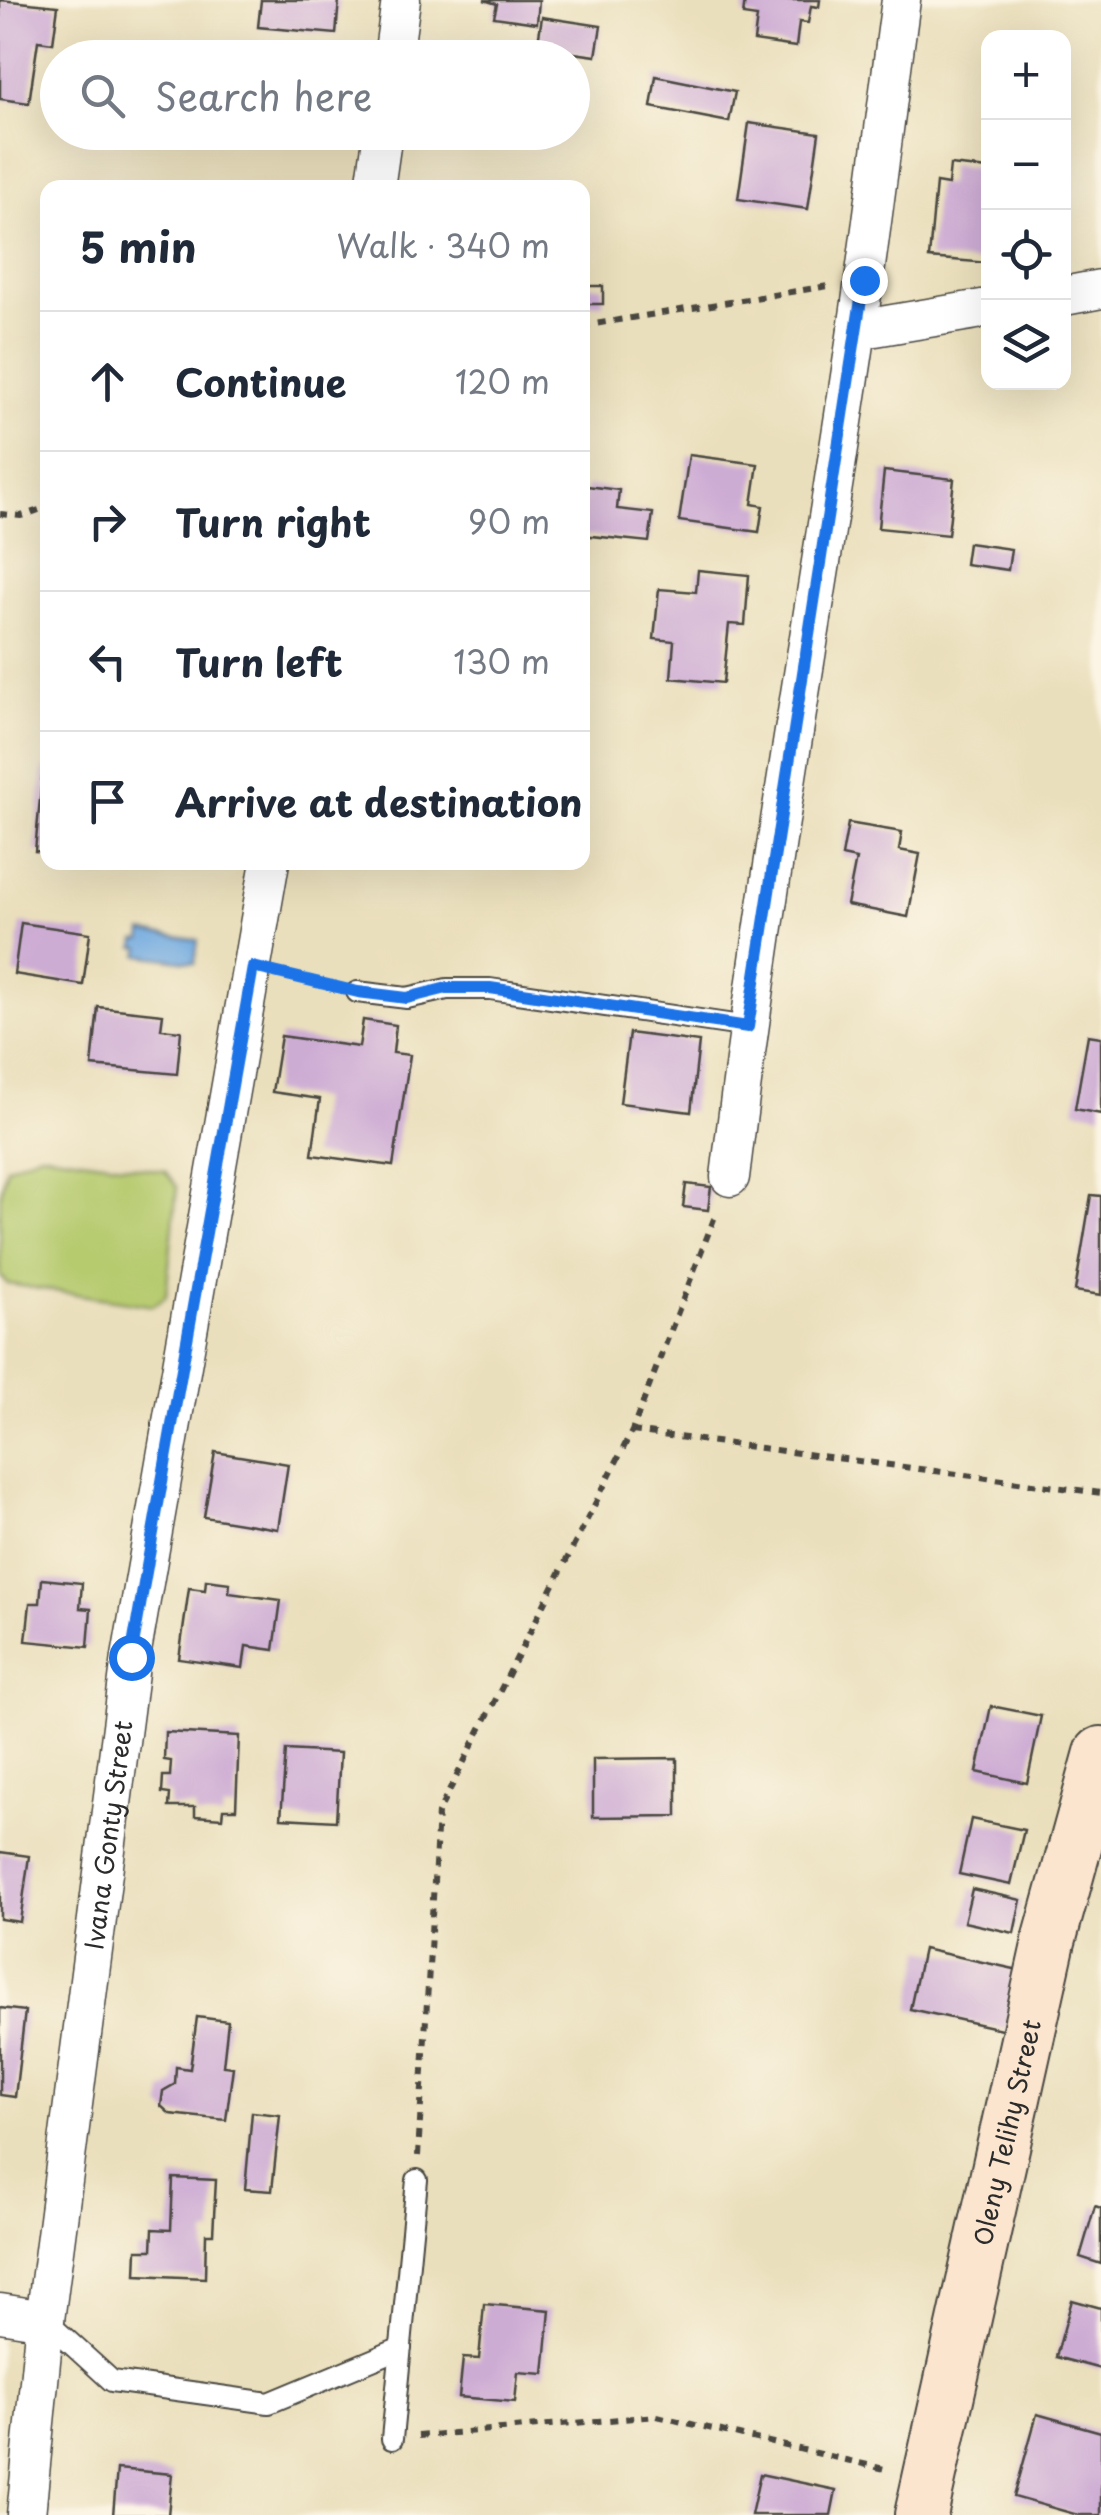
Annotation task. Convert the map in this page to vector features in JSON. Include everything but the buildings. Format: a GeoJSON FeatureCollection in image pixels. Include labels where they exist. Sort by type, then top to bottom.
{"type":"FeatureCollection","features":[{"type":"Feature","properties":{"kind":"street"},"geometry":{"type":"LineString","coordinates":[[395,40],[401,0]]}},
{"type":"Feature","properties":{"kind":"street"},"geometry":{"type":"LineString","coordinates":[[730,1177],[748,1027],[857,330],[901,0]]}},
{"type":"Feature","properties":{"kind":"street"},"geometry":{"type":"LineString","coordinates":[[376,180],[380,150]]}},
{"type":"Feature","properties":{"kind":"street"},"geometry":{"type":"LineString","coordinates":[[1071,295],[1101,290]]}},
{"type":"Feature","properties":{"kind":"street"},"geometry":{"type":"LineString","coordinates":[[857,330],[981,309]]}},
{"type":"Feature","properties":{"kind":"street","name":"Ivana Gonty Street"},"geometry":{"type":"LineString","coordinates":[[26,2515],[45,2320],[131,1657],[269,870]]}},
{"type":"Feature","properties":{"kind":"street","name":"Oleny Telihy Street"},"geometry":{"type":"LineString","coordinates":[[925,2498],[1049,1941],[1101,1754]]}},
{"type":"Feature","properties":{"kind":"street"},"geometry":{"type":"LineString","coordinates":[[0,2313],[45,2320]]}},
{"type":"Feature","properties":{"kind":"lane"},"geometry":{"type":"LineString","coordinates":[[358,992],[407,998],[447,988],[490,988],[748,1027]]}},
{"type":"Feature","properties":{"kind":"lane"},"geometry":{"type":"LineString","coordinates":[[392,2439],[417,2180]]}},
{"type":"Feature","properties":{"kind":"lane"},"geometry":{"type":"LineString","coordinates":[[45,2320],[112,2380],[269,2403],[401,2348]]}},
{"type":"Feature","properties":{"kind":"path"},"geometry":{"type":"LineString","coordinates":[[590,325],[864,280]]}},
{"type":"Feature","properties":{"kind":"path"},"geometry":{"type":"LineString","coordinates":[[0,514],[21,516],[40,510]]}},
{"type":"Feature","properties":{"kind":"path"},"geometry":{"type":"LineString","coordinates":[[253,967],[358,992]]}},
{"type":"Feature","properties":{"kind":"path"},"geometry":{"type":"LineString","coordinates":[[417,2180],[438,1813],[632,1431],[730,1177]]}},
{"type":"Feature","properties":{"kind":"path"},"geometry":{"type":"LineString","coordinates":[[632,1431],[1101,1493]]}},
{"type":"Feature","properties":{"kind":"path"},"geometry":{"type":"LineString","coordinates":[[392,2439],[657,2416],[925,2498]]}},
{"type":"Feature","properties":{"kind":"green space"},"geometry":{"type":"Polygon","coordinates":[[[40,1153],[165,1171],[177,1187],[166,1296],[153,1306],[8,1284],[0,1276],[0,1195],[7,1167],[40,1153]]]}},
{"type":"Feature","properties":{"kind":"water"},"geometry":{"type":"Polygon","coordinates":[[[143,932],[198,940],[195,963],[139,955],[141,948],[135,947],[136,940],[142,940],[143,932]]]}},
{"type":"Feature","properties":{"kind":"route"},"geometry":{"type":"LineString","coordinates":[[131,1657],[253,967],[358,992],[407,998],[447,988],[490,988],[748,1027],[864,280]]}}]}
